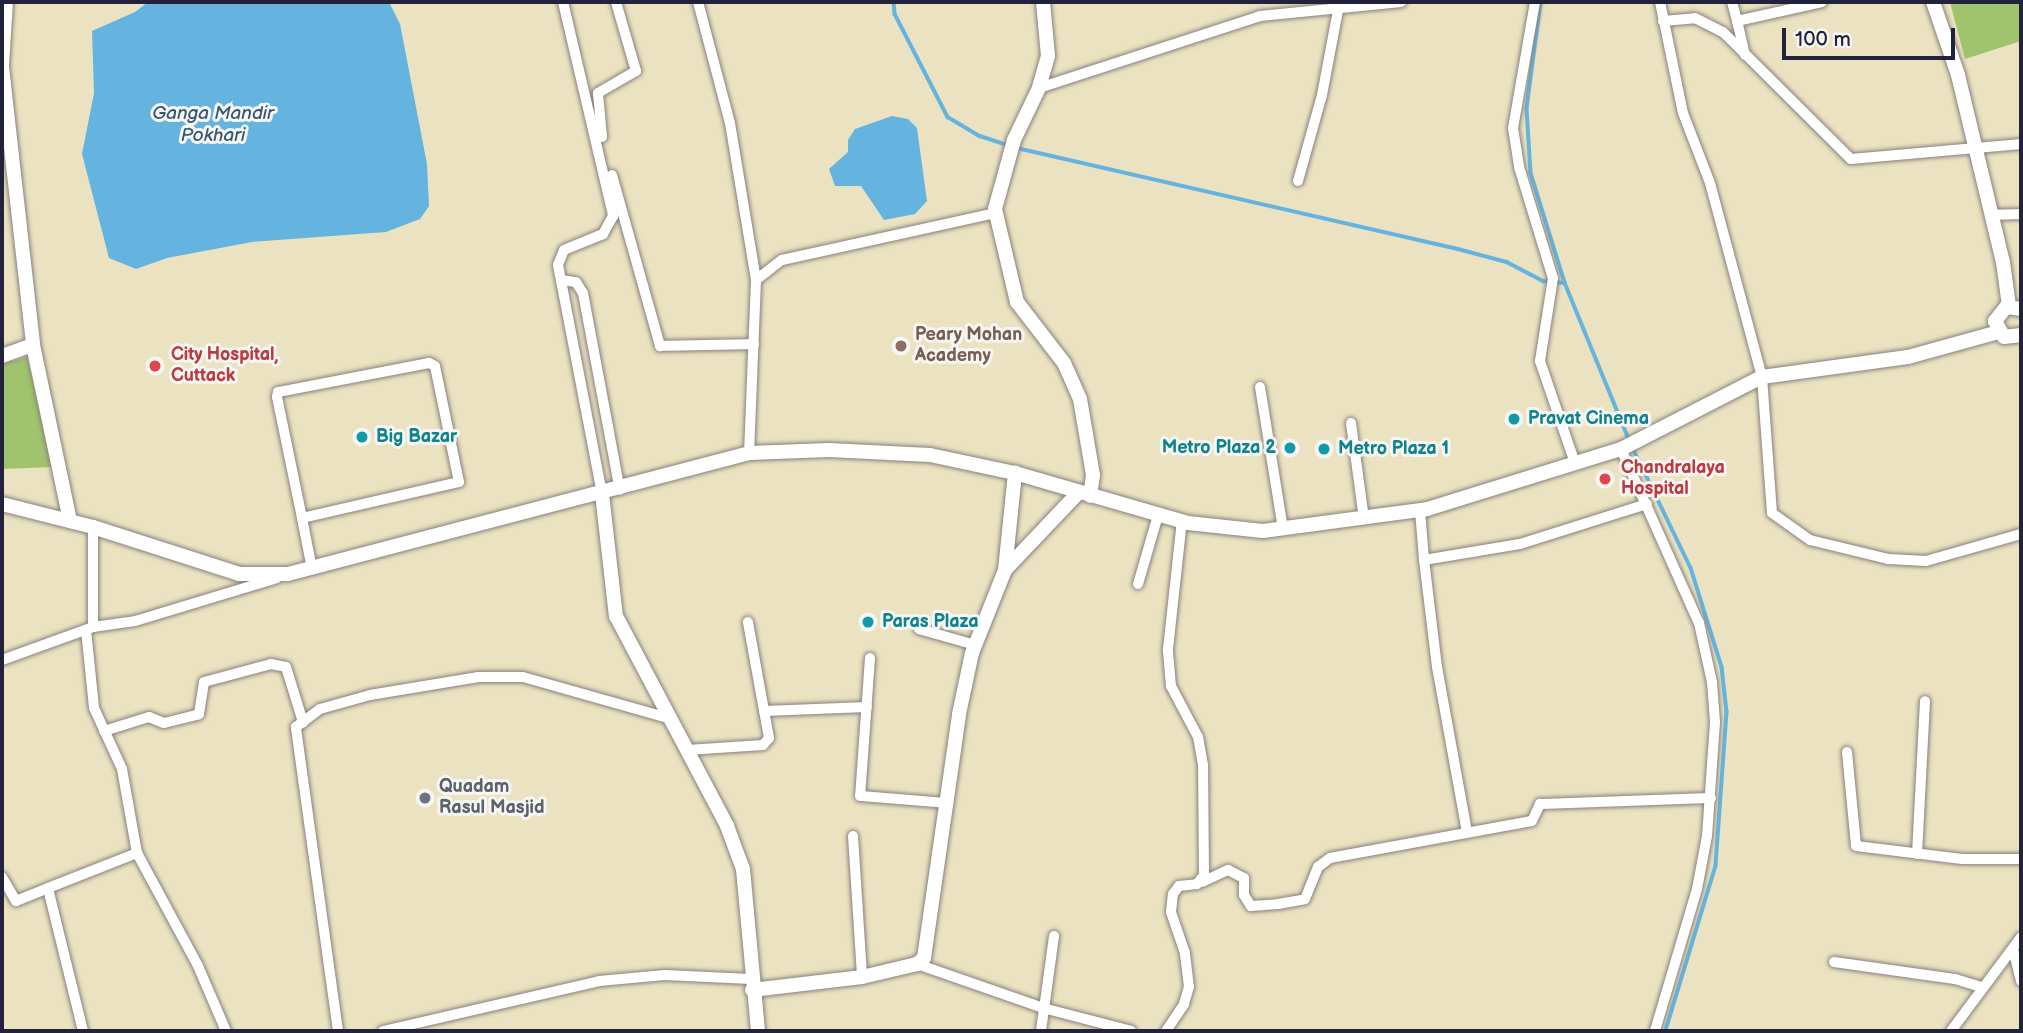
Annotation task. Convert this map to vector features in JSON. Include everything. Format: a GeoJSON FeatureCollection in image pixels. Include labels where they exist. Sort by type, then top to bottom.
{"type":"FeatureCollection","features":[{"type":"Feature","properties":{"kind":"main road"},"geometry":{"type":"LineString","coordinates":[[6,2],[2,66],[33,345],[70,521]]}},
{"type":"Feature","properties":{"kind":"main road"},"geometry":{"type":"LineString","coordinates":[[1004,570],[1084,495],[1093,475],[1080,400],[1064,363],[1017,302],[995,213],[1014,140],[1039,88],[1048,56],[1043,2]]}},
{"type":"Feature","properties":{"kind":"main road"},"geometry":{"type":"LineString","coordinates":[[1933,2],[1958,75],[1990,215],[2015,307],[1996,317],[1998,332]]}},
{"type":"Feature","properties":{"kind":"main road"},"geometry":{"type":"LineString","coordinates":[[2,503],[93,527],[240,574],[288,574],[602,495],[749,453],[829,450],[930,455],[1015,473],[1182,521],[1283,529],[1420,510],[1575,463],[1625,447],[1762,377],[1908,357],[1998,332],[2008,338],[2021,335]]}},
{"type":"Feature","properties":{"kind":"main road"},"geometry":{"type":"LineString","coordinates":[[2,356],[33,345]]}},
{"type":"Feature","properties":{"kind":"main road"},"geometry":{"type":"LineString","coordinates":[[751,985],[862,977],[917,964],[930,936],[959,714],[975,645],[1004,570],[1015,473]]}},
{"type":"Feature","properties":{"kind":"main road"},"geometry":{"type":"LineString","coordinates":[[602,495],[617,616],[727,826],[743,869],[751,985],[758,1031]]}},
{"type":"Feature","properties":{"kind":"street"},"geometry":{"type":"LineString","coordinates":[[563,2],[612,216],[603,234],[564,250],[558,265],[602,495]]}},
{"type":"Feature","properties":{"kind":"street"},"geometry":{"type":"LineString","coordinates":[[616,2],[636,71],[598,93],[602,136],[660,346],[754,344]]}},
{"type":"Feature","properties":{"kind":"street"},"geometry":{"type":"LineString","coordinates":[[698,2],[730,123],[756,280],[749,453]]}},
{"type":"Feature","properties":{"kind":"street"},"geometry":{"type":"LineString","coordinates":[[1039,88],[1260,16],[1401,2]]}},
{"type":"Feature","properties":{"kind":"street"},"geometry":{"type":"LineString","coordinates":[[1535,2],[1513,128],[1522,179],[1553,278],[1540,361],[1575,463]]}},
{"type":"Feature","properties":{"kind":"street"},"geometry":{"type":"LineString","coordinates":[[1660,2],[1683,113],[1710,183],[1762,377],[1772,513],[1786,527],[1810,540],[1862,553],[1926,561],[2021,534]]}},
{"type":"Feature","properties":{"kind":"street"},"geometry":{"type":"LineString","coordinates":[[1732,2],[1745,55]]}},
{"type":"Feature","properties":{"kind":"street"},"geometry":{"type":"LineString","coordinates":[[1737,21],[1822,2]]}},
{"type":"Feature","properties":{"kind":"street"},"geometry":{"type":"LineString","coordinates":[[1298,181],[1322,95],[1338,10]]}},
{"type":"Feature","properties":{"kind":"street"},"geometry":{"type":"LineString","coordinates":[[1663,21],[1695,18],[1723,32],[1851,159],[1975,151],[2021,144]]}},
{"type":"Feature","properties":{"kind":"street"},"geometry":{"type":"LineString","coordinates":[[756,280],[782,260],[995,213]]}},
{"type":"Feature","properties":{"kind":"street"},"geometry":{"type":"LineString","coordinates":[[1990,215],[2021,214]]}},
{"type":"Feature","properties":{"kind":"street"},"geometry":{"type":"LineString","coordinates":[[561,280],[576,282],[583,293],[620,489]]}},
{"type":"Feature","properties":{"kind":"street"},"geometry":{"type":"LineString","coordinates":[[302,518],[459,482],[435,366],[429,363],[278,392],[302,518],[312,569]]}},
{"type":"Feature","properties":{"kind":"street"},"geometry":{"type":"LineString","coordinates":[[1260,387],[1283,529]]}},
{"type":"Feature","properties":{"kind":"street"},"geometry":{"type":"LineString","coordinates":[[1351,423],[1364,519]]}},
{"type":"Feature","properties":{"kind":"street"},"geometry":{"type":"LineString","coordinates":[[1625,447],[1699,623],[1707,659],[1714,722],[1711,798],[1697,889],[1655,1031]]}},
{"type":"Feature","properties":{"kind":"street"},"geometry":{"type":"LineString","coordinates":[[1424,560],[1520,544],[1647,504]]}},
{"type":"Feature","properties":{"kind":"street"},"geometry":{"type":"LineString","coordinates":[[1420,510],[1437,667],[1467,832]]}},
{"type":"Feature","properties":{"kind":"street"},"geometry":{"type":"LineString","coordinates":[[1138,584],[1158,515]]}},
{"type":"Feature","properties":{"kind":"street"},"geometry":{"type":"LineString","coordinates":[[1182,521],[1168,649],[1171,686],[1198,737],[1203,765],[1202,881]]}},
{"type":"Feature","properties":{"kind":"street"},"geometry":{"type":"LineString","coordinates":[[93,527],[90,629],[94,708],[122,769],[137,853],[198,966],[226,1031]]}},
{"type":"Feature","properties":{"kind":"street"},"geometry":{"type":"LineString","coordinates":[[2,660],[90,629],[148,618],[288,574]]}},
{"type":"Feature","properties":{"kind":"street"},"geometry":{"type":"LineString","coordinates":[[687,750],[763,745],[769,737],[748,622]]}},
{"type":"Feature","properties":{"kind":"street"},"geometry":{"type":"LineString","coordinates":[[919,629],[975,645]]}},
{"type":"Feature","properties":{"kind":"street"},"geometry":{"type":"LineString","coordinates":[[870,658],[860,796],[947,803]]}},
{"type":"Feature","properties":{"kind":"street"},"geometry":{"type":"LineString","coordinates":[[104,731],[149,717],[164,723],[200,714],[204,682],[271,664],[286,667],[303,722]]}},
{"type":"Feature","properties":{"kind":"street"},"geometry":{"type":"LineString","coordinates":[[338,1031],[296,727],[320,709],[370,695],[479,677],[523,677],[671,719]]}},
{"type":"Feature","properties":{"kind":"street"},"geometry":{"type":"LineString","coordinates":[[1917,853],[1925,701]]}},
{"type":"Feature","properties":{"kind":"street"},"geometry":{"type":"LineString","coordinates":[[764,711],[867,707]]}},
{"type":"Feature","properties":{"kind":"street"},"geometry":{"type":"LineString","coordinates":[[1847,752],[1856,846],[1917,853],[2021,859]]}},
{"type":"Feature","properties":{"kind":"street"},"geometry":{"type":"LineString","coordinates":[[1166,1031],[1184,1004],[1189,987],[1185,953],[1171,912],[1173,894],[1179,886],[1202,881],[1228,870],[1244,878],[1244,895],[1251,906],[1291,902],[1305,899],[1318,867],[1330,858],[1532,821],[1540,804],[1711,798]]}},
{"type":"Feature","properties":{"kind":"street"},"geometry":{"type":"LineString","coordinates":[[853,836],[862,977]]}},
{"type":"Feature","properties":{"kind":"street"},"geometry":{"type":"LineString","coordinates":[[2,877],[16,901],[137,853]]}},
{"type":"Feature","properties":{"kind":"street"},"geometry":{"type":"LineString","coordinates":[[48,888],[83,1031]]}},
{"type":"Feature","properties":{"kind":"street"},"geometry":{"type":"LineString","coordinates":[[1041,1031],[1054,936]]}},
{"type":"Feature","properties":{"kind":"street"},"geometry":{"type":"LineString","coordinates":[[1951,1031],[2021,937]]}},
{"type":"Feature","properties":{"kind":"street"},"geometry":{"type":"LineString","coordinates":[[2013,949],[2021,981]]}},
{"type":"Feature","properties":{"kind":"street"},"geometry":{"type":"LineString","coordinates":[[1834,962],[1955,979],[1982,987]]}},
{"type":"Feature","properties":{"kind":"street"},"geometry":{"type":"LineString","coordinates":[[917,964],[1043,1008],[1131,1031]]}},
{"type":"Feature","properties":{"kind":"street"},"geometry":{"type":"LineString","coordinates":[[383,1031],[599,981],[666,975],[751,985]]}},
{"type":"Feature","properties":{"kind":"green space"},"geometry":{"type":"Polygon","coordinates":[[[1950,2],[2021,2],[2021,41],[1965,59],[1950,2]]]}},
{"type":"Feature","properties":{"kind":"green space"},"geometry":{"type":"Polygon","coordinates":[[[27,357],[53,467],[2,469],[2,364],[27,357]]]}},
{"type":"Feature","properties":{"kind":"water","name":"Ganga Mandir Pokhari"},"geometry":{"type":"Polygon","coordinates":[[[148,2],[389,2],[400,24],[427,164],[429,206],[420,219],[386,232],[252,242],[167,258],[136,269],[109,258],[82,154],[94,93],[92,31],[135,12],[148,2]]]}},
{"type":"Feature","properties":{"kind":"water"},"geometry":{"type":"Polygon","coordinates":[[[892,116],[908,119],[917,128],[927,201],[915,214],[884,220],[861,186],[835,186],[829,169],[848,152],[848,140],[855,129],[892,116]]]}},
{"type":"Feature","properties":{"kind":"waterway"},"geometry":{"type":"LineString","coordinates":[[894,2],[895,14],[948,117],[980,136],[1010,146]]}},
{"type":"Feature","properties":{"kind":"waterway"},"geometry":{"type":"LineString","coordinates":[[1541,2],[1527,109],[1531,173],[1565,283],[1629,439]]}},
{"type":"Feature","properties":{"kind":"waterway"},"geometry":{"type":"LineString","coordinates":[[1017,148],[1458,249],[1507,262],[1543,281],[1565,283]]}},
{"type":"Feature","properties":{"kind":"waterway"},"geometry":{"type":"LineString","coordinates":[[1632,446],[1691,568],[1722,667],[1727,712],[1716,866],[1666,1031]]}},
{"type":"Feature","properties":{"kind":"place","name":"Peary Mohan Academy"},"geometry":{"type":"Point","coordinates":[901,346]}},
{"type":"Feature","properties":{"kind":"place","name":"City Hospital, Cuttack"},"geometry":{"type":"Point","coordinates":[155,366]}},
{"type":"Feature","properties":{"kind":"place","name":"Pravat Cinema"},"geometry":{"type":"Point","coordinates":[1514,419]}},
{"type":"Feature","properties":{"kind":"place","name":"Big Bazar"},"geometry":{"type":"Point","coordinates":[362,437]}},
{"type":"Feature","properties":{"kind":"place","name":"Metro Plaza 2"},"geometry":{"type":"Point","coordinates":[1290,448]}},
{"type":"Feature","properties":{"kind":"place","name":"Metro Plaza 1"},"geometry":{"type":"Point","coordinates":[1324,449]}},
{"type":"Feature","properties":{"kind":"place","name":"Chandralaya Hospital"},"geometry":{"type":"Point","coordinates":[1605,479]}},
{"type":"Feature","properties":{"kind":"place","name":"Paras Plaza"},"geometry":{"type":"Point","coordinates":[868,622]}},
{"type":"Feature","properties":{"kind":"place","name":"Quadam Rasul Masjid"},"geometry":{"type":"Point","coordinates":[425,798]}}]}
